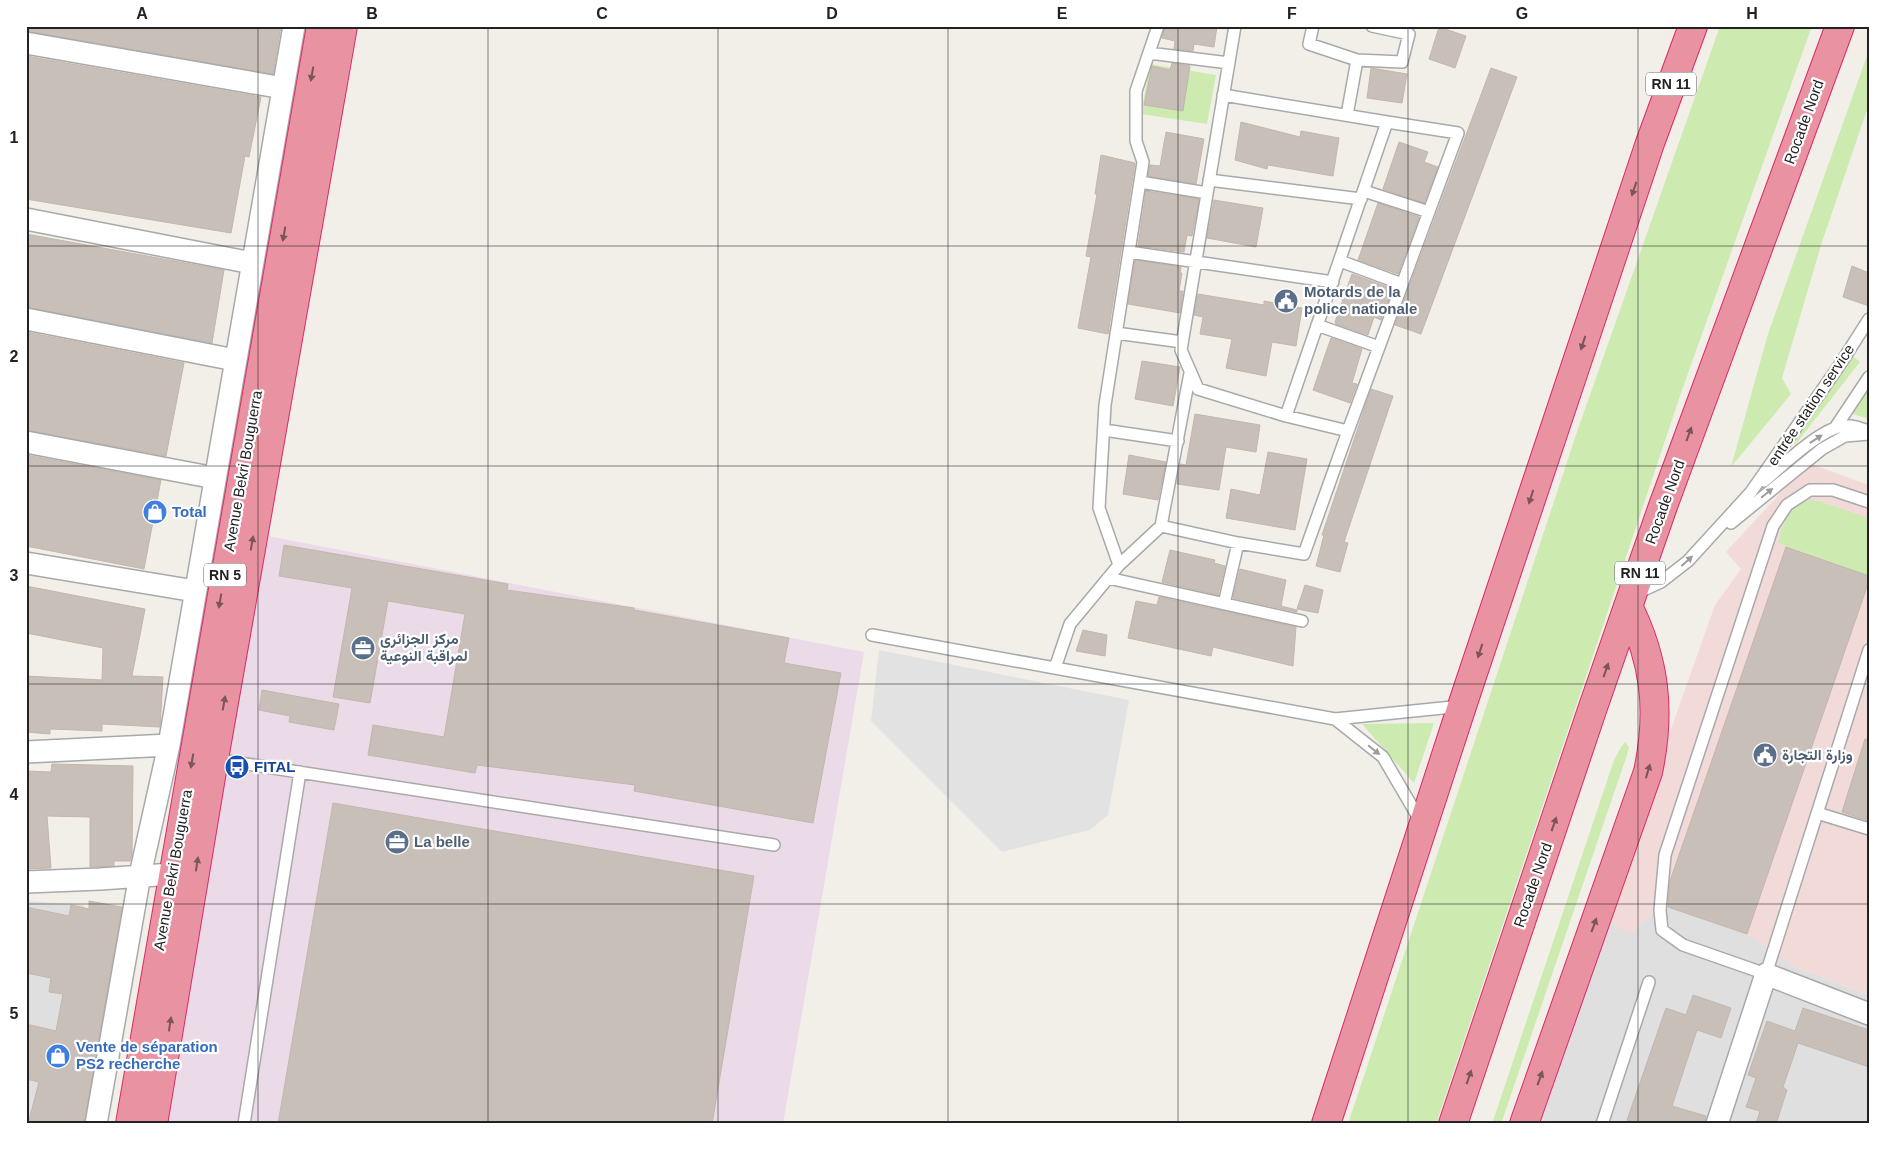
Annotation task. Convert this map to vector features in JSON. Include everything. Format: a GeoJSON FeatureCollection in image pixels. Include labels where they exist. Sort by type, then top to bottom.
{"type":"FeatureCollection","features":[{"type":"Feature","properties":{"kind":"highway","name":"Avenue Bekri Bouguerra"},"geometry":{"type":"LineString","coordinates":[[130,1124],[321,26]]}},
{"type":"Feature","properties":{"kind":"highway","name":"Avenue Bekri Bouguerra"},"geometry":{"type":"LineString","coordinates":[[153,1124],[214,759],[343,26]]}},
{"type":"Feature","properties":{"kind":"highway","name":"RN 11"},"geometry":{"type":"LineString","coordinates":[[1326,1124],[1462,706],[1650,143],[1693,26]]}},
{"type":"Feature","properties":{"kind":"highway","name":"Rocade Nord"},"geometry":{"type":"LineString","coordinates":[[1453,1124],[1630,601],[1703,395],[1840,26]]}},
{"type":"Feature","properties":{"kind":"highway"},"geometry":{"type":"LineString","coordinates":[[1524,1124],[1648,772],[1654,746],[1656,721],[1655,695],[1651,669],[1630,601]]}},
{"type":"Feature","properties":{"kind":"street"},"geometry":{"type":"LineString","coordinates":[[96,1124],[140,875],[168,745],[294,26]]}},
{"type":"Feature","properties":{"kind":"street"},"geometry":{"type":"LineString","coordinates":[[26,43],[283,88]]}},
{"type":"Feature","properties":{"kind":"street"},"geometry":{"type":"LineString","coordinates":[[26,219],[252,263]]}},
{"type":"Feature","properties":{"kind":"street"},"geometry":{"type":"LineString","coordinates":[[26,319],[236,360]]}},
{"type":"Feature","properties":{"kind":"street"},"geometry":{"type":"LineString","coordinates":[[26,442],[215,478]]}},
{"type":"Feature","properties":{"kind":"street"},"geometry":{"type":"LineString","coordinates":[[26,563],[195,591]]}},
{"type":"Feature","properties":{"kind":"street"},"geometry":{"type":"LineString","coordinates":[[26,752],[168,745]]}},
{"type":"Feature","properties":{"kind":"street"},"geometry":{"type":"LineString","coordinates":[[26,882],[172,874]]}},
{"type":"Feature","properties":{"kind":"street"},"geometry":{"type":"LineString","coordinates":[[1717,1124],[1766,974],[1869,1014]]}},
{"type":"Feature","properties":{"kind":"lane"},"geometry":{"type":"LineString","coordinates":[[1118,565],[1099,508],[1105,405],[1144,162],[1136,141],[1136,91],[1158,26]]}},
{"type":"Feature","properties":{"kind":"lane"},"geometry":{"type":"LineString","coordinates":[[1235,26],[1181,350],[1198,389],[1286,416],[1348,431]]}},
{"type":"Feature","properties":{"kind":"lane"},"geometry":{"type":"LineString","coordinates":[[1312,26],[1309,44],[1357,60],[1402,62],[1409,34],[1372,26]]}},
{"type":"Feature","properties":{"kind":"lane"},"geometry":{"type":"LineString","coordinates":[[1149,53],[1229,63]]}},
{"type":"Feature","properties":{"kind":"lane"},"geometry":{"type":"LineString","coordinates":[[1347,115],[1357,60]]}},
{"type":"Feature","properties":{"kind":"lane"},"geometry":{"type":"LineString","coordinates":[[1161,526],[1238,543],[1304,554],[1458,133],[1223,95]]}},
{"type":"Feature","properties":{"kind":"lane"},"geometry":{"type":"LineString","coordinates":[[1286,416],[1387,122]]}},
{"type":"Feature","properties":{"kind":"lane"},"geometry":{"type":"LineString","coordinates":[[1209,180],[1363,195],[1429,212]]}},
{"type":"Feature","properties":{"kind":"lane"},"geometry":{"type":"LineString","coordinates":[[1140,182],[1207,193]]}},
{"type":"Feature","properties":{"kind":"lane"},"geometry":{"type":"LineString","coordinates":[[1129,252],[1333,282]]}},
{"type":"Feature","properties":{"kind":"lane"},"geometry":{"type":"LineString","coordinates":[[1340,261],[1402,284]]}},
{"type":"Feature","properties":{"kind":"lane","name":"entrée station service"},"geometry":{"type":"LineString","coordinates":[[1630,601],[1674,572],[1702,546],[1751,492],[1841,363],[1869,319]]}},
{"type":"Feature","properties":{"kind":"lane"},"geometry":{"type":"LineString","coordinates":[[1317,326],[1379,347]]}},
{"type":"Feature","properties":{"kind":"lane"},"geometry":{"type":"LineString","coordinates":[[1116,333],[1182,342]]}},
{"type":"Feature","properties":{"kind":"lane"},"geometry":{"type":"LineString","coordinates":[[1055,668],[1070,624],[1118,565],[1161,526],[1190,373]]}},
{"type":"Feature","properties":{"kind":"lane"},"geometry":{"type":"LineString","coordinates":[[1835,428],[1869,377]]}},
{"type":"Feature","properties":{"kind":"lane"},"geometry":{"type":"LineString","coordinates":[[1835,428],[1851,426],[1869,433]]}},
{"type":"Feature","properties":{"kind":"lane","name":"entrée station service"},"geometry":{"type":"LineString","coordinates":[[1751,492],[1802,449],[1835,428]]}},
{"type":"Feature","properties":{"kind":"lane"},"geometry":{"type":"LineString","coordinates":[[1104,430],[1178,441]]}},
{"type":"Feature","properties":{"kind":"lane"},"geometry":{"type":"LineString","coordinates":[[1702,546],[1822,449],[1845,436],[1869,433]]}},
{"type":"Feature","properties":{"kind":"lane"},"geometry":{"type":"LineString","coordinates":[[1869,502],[1833,490],[1810,490],[1787,505],[1773,526],[1664,855],[1660,910],[1662,930],[1683,945],[1766,974],[1869,650]]}},
{"type":"Feature","properties":{"kind":"lane"},"geometry":{"type":"LineString","coordinates":[[1224,604],[1238,543]]}},
{"type":"Feature","properties":{"kind":"lane"},"geometry":{"type":"LineString","coordinates":[[1108,578],[1302,621]]}},
{"type":"Feature","properties":{"kind":"lane"},"geometry":{"type":"LineString","coordinates":[[872,635],[1336,719],[1462,706]]}},
{"type":"Feature","properties":{"kind":"lane"},"geometry":{"type":"LineString","coordinates":[[1336,719],[1383,757],[1423,826]]}},
{"type":"Feature","properties":{"kind":"lane"},"geometry":{"type":"LineString","coordinates":[[214,759],[774,845]]}},
{"type":"Feature","properties":{"kind":"lane"},"geometry":{"type":"LineString","coordinates":[[244,1124],[300,772]]}},
{"type":"Feature","properties":{"kind":"lane"},"geometry":{"type":"LineString","coordinates":[[1817,813],[1869,829]]}},
{"type":"Feature","properties":{"kind":"lane"},"geometry":{"type":"LineString","coordinates":[[1602,1124],[1649,982]]}},
{"type":"Feature","properties":{"kind":"shaded area","name":"وزارة التجارة"},"geometry":{"type":"Polygon","coordinates":[[[1808,463],[1869,485],[1869,995],[1798,968],[1747,934],[1662,905],[1630,935],[1604,918],[1715,605],[1741,569],[1726,552],[1808,463]]]}},
{"type":"Feature","properties":{"kind":"shaded area"},"geometry":{"type":"Polygon","coordinates":[[[263,535],[864,652],[783,1124],[159,1124],[263,535]]]}},
{"type":"Feature","properties":{"kind":"shaded area"},"geometry":{"type":"Polygon","coordinates":[[[879,650],[1129,700],[1108,815],[1090,830],[1002,852],[871,721],[879,650]]]}},
{"type":"Feature","properties":{"kind":"shaded area"},"geometry":{"type":"Polygon","coordinates":[[[26,901],[84,905],[59,1124],[26,1124],[26,901]]]}},
{"type":"Feature","properties":{"kind":"shaded area"},"geometry":{"type":"Polygon","coordinates":[[[1662,905],[1747,934],[1798,968],[1869,995],[1869,1124],[1535,1124],[1604,918],[1662,905]]]}},
{"type":"Feature","properties":{"kind":"green space"},"geometry":{"type":"Polygon","coordinates":[[[1720,26],[1812,26],[1681,393],[1436,1124],[1348,1124],[1578,429],[1720,26]]]}},
{"type":"Feature","properties":{"kind":"green space"},"geometry":{"type":"Polygon","coordinates":[[[1869,50],[1869,104],[1821,245],[1782,378],[1791,394],[1731,467],[1768,334],[1869,50]]]}},
{"type":"Feature","properties":{"kind":"green space"},"geometry":{"type":"Polygon","coordinates":[[[1150,64],[1216,75],[1207,124],[1141,114],[1150,64]]]}},
{"type":"Feature","properties":{"kind":"green space"},"geometry":{"type":"Polygon","coordinates":[[[1853,356],[1860,362],[1795,445],[1788,439],[1853,356]]]}},
{"type":"Feature","properties":{"kind":"green space"},"geometry":{"type":"Polygon","coordinates":[[[1869,381],[1869,419],[1850,413],[1869,381]]]}},
{"type":"Feature","properties":{"kind":"green space"},"geometry":{"type":"Polygon","coordinates":[[[1809,500],[1821,502],[1869,518],[1869,576],[1778,543],[1784,523],[1791,511],[1809,500]]]}},
{"type":"Feature","properties":{"kind":"green space"},"geometry":{"type":"Polygon","coordinates":[[[1434,723],[1414,783],[1362,724],[1434,723]]]}},
{"type":"Feature","properties":{"kind":"green space"},"geometry":{"type":"Polygon","coordinates":[[[1625,742],[1629,747],[1627,755],[1501,1124],[1492,1124],[1614,760],[1625,742]]]}},
{"type":"Feature","properties":{"kind":"building"},"geometry":{"type":"Polygon","coordinates":[[[26,26],[281,26],[273,74],[26,31],[26,26]]]}},
{"type":"Feature","properties":{"kind":"building"},"geometry":{"type":"Polygon","coordinates":[[[1165,26],[1217,26],[1214,47],[1194,44],[1193,51],[1174,49],[1175,41],[1162,38],[1165,26]]]}},
{"type":"Feature","properties":{"kind":"building"},"geometry":{"type":"Polygon","coordinates":[[[1439,27],[1466,36],[1455,68],[1429,59],[1439,27]]]}},
{"type":"Feature","properties":{"kind":"building"},"geometry":{"type":"Polygon","coordinates":[[[26,56],[261,97],[249,157],[245,156],[231,233],[26,199],[26,56]]]}},
{"type":"Feature","properties":{"kind":"building"},"geometry":{"type":"Polygon","coordinates":[[[1172,63],[1190,66],[1183,111],[1144,105],[1152,66],[1170,70],[1172,63]]]}},
{"type":"Feature","properties":{"kind":"building"},"geometry":{"type":"Polygon","coordinates":[[[1371,68],[1407,74],[1402,103],[1367,98],[1371,68]]]}},
{"type":"Feature","properties":{"kind":"building"},"geometry":{"type":"Polygon","coordinates":[[[1491,68],[1517,77],[1421,334],[1395,325],[1491,68]]]}},
{"type":"Feature","properties":{"kind":"building"},"geometry":{"type":"Polygon","coordinates":[[[1241,122],[1300,137],[1301,131],[1339,138],[1333,176],[1268,165],[1267,169],[1235,160],[1241,122]]]}},
{"type":"Feature","properties":{"kind":"building"},"geometry":{"type":"Polygon","coordinates":[[[1166,132],[1204,139],[1196,184],[1148,176],[1150,165],[1160,166],[1166,132]]]}},
{"type":"Feature","properties":{"kind":"building"},"geometry":{"type":"Polygon","coordinates":[[[1399,142],[1428,152],[1424,162],[1438,167],[1424,203],[1383,189],[1399,142]]]}},
{"type":"Feature","properties":{"kind":"building"},"geometry":{"type":"Polygon","coordinates":[[[1101,155],[1135,163],[1108,334],[1078,328],[1091,257],[1086,256],[1097,194],[1095,194],[1101,155]]]}},
{"type":"Feature","properties":{"kind":"building"},"geometry":{"type":"Polygon","coordinates":[[[1146,191],[1199,199],[1192,236],[1187,235],[1184,252],[1138,246],[1146,191]]]}},
{"type":"Feature","properties":{"kind":"building"},"geometry":{"type":"Polygon","coordinates":[[[1214,200],[1263,208],[1256,247],[1207,238],[1214,200]]]}},
{"type":"Feature","properties":{"kind":"building"},"geometry":{"type":"Polygon","coordinates":[[[1378,203],[1419,217],[1398,274],[1358,260],[1378,203]]]}},
{"type":"Feature","properties":{"kind":"building"},"geometry":{"type":"Polygon","coordinates":[[[26,234],[224,270],[212,343],[26,307],[26,234]]]}},
{"type":"Feature","properties":{"kind":"building"},"geometry":{"type":"Polygon","coordinates":[[[1135,260],[1181,267],[1179,291],[1183,291],[1180,313],[1128,304],[1135,260]]]}},
{"type":"Feature","properties":{"kind":"building"},"geometry":{"type":"Polygon","coordinates":[[[1852,266],[1869,273],[1869,306],[1843,297],[1852,266]]]}},
{"type":"Feature","properties":{"kind":"building"},"geometry":{"type":"Polygon","coordinates":[[[1352,274],[1393,289],[1381,320],[1374,317],[1368,335],[1335,322],[1352,274]]]}},
{"type":"Feature","properties":{"kind":"building"},"geometry":{"type":"Polygon","coordinates":[[[1198,294],[1264,305],[1264,301],[1302,308],[1296,346],[1272,342],[1266,376],[1226,368],[1232,339],[1200,334],[1203,317],[1194,315],[1198,294]]]}},
{"type":"Feature","properties":{"kind":"building"},"geometry":{"type":"Polygon","coordinates":[[[26,332],[184,363],[166,456],[26,430],[26,332]]]}},
{"type":"Feature","properties":{"kind":"building"},"geometry":{"type":"Polygon","coordinates":[[[1331,338],[1362,349],[1352,383],[1357,384],[1350,403],[1313,390],[1331,338]]]}},
{"type":"Feature","properties":{"kind":"building"},"geometry":{"type":"Polygon","coordinates":[[[1142,361],[1180,367],[1173,406],[1135,399],[1142,361]]]}},
{"type":"Feature","properties":{"kind":"building"},"geometry":{"type":"Polygon","coordinates":[[[1371,389],[1393,396],[1344,542],[1348,543],[1340,572],[1316,566],[1324,535],[1322,535],[1371,389]]]}},
{"type":"Feature","properties":{"kind":"building"},"geometry":{"type":"Polygon","coordinates":[[[1195,414],[1260,425],[1256,452],[1226,447],[1219,490],[1177,484],[1180,464],[1186,465],[1195,414]]]}},
{"type":"Feature","properties":{"kind":"building"},"geometry":{"type":"Polygon","coordinates":[[[1268,452],[1307,459],[1295,530],[1226,518],[1231,489],[1260,495],[1268,452]]]}},
{"type":"Feature","properties":{"kind":"building"},"geometry":{"type":"Polygon","coordinates":[[[26,455],[161,480],[144,569],[26,546],[26,455]]]}},
{"type":"Feature","properties":{"kind":"building"},"geometry":{"type":"Polygon","coordinates":[[[1129,455],[1166,462],[1158,500],[1123,494],[1129,455]]]}},
{"type":"Feature","properties":{"kind":"building"},"geometry":{"type":"Polygon","coordinates":[[[284,545],[508,584],[507,590],[634,608],[634,610],[789,638],[784,663],[841,673],[813,823],[634,791],[635,785],[477,765],[475,773],[368,755],[373,725],[444,737],[465,614],[388,601],[370,703],[333,697],[352,588],[279,576],[284,545]]]}},
{"type":"Feature","properties":{"kind":"building"},"geometry":{"type":"Polygon","coordinates":[[[1786,547],[1869,576],[1869,581],[1747,934],[1668,907],[1670,881],[1786,547]]]}},
{"type":"Feature","properties":{"kind":"building"},"geometry":{"type":"Polygon","coordinates":[[[1170,550],[1215,560],[1214,563],[1225,566],[1218,595],[1162,582],[1170,550]]]}},
{"type":"Feature","properties":{"kind":"building"},"geometry":{"type":"Polygon","coordinates":[[[1240,569],[1286,580],[1281,606],[1297,610],[1297,612],[1233,598],[1240,569]]]}},
{"type":"Feature","properties":{"kind":"building"},"geometry":{"type":"Polygon","coordinates":[[[1305,585],[1323,590],[1318,613],[1297,609],[1305,585]]]}},
{"type":"Feature","properties":{"kind":"building"},"geometry":{"type":"Polygon","coordinates":[[[26,586],[145,609],[132,676],[163,677],[160,727],[102,724],[102,731],[50,729],[50,734],[26,732],[26,676],[102,680],[103,648],[26,633],[26,586]]]}},
{"type":"Feature","properties":{"kind":"building"},"geometry":{"type":"Polygon","coordinates":[[[1159,597],[1296,627],[1293,666],[1213,647],[1211,656],[1128,638],[1136,601],[1157,605],[1159,597]]]}},
{"type":"Feature","properties":{"kind":"building"},"geometry":{"type":"Polygon","coordinates":[[[1083,630],[1107,635],[1105,656],[1076,651],[1083,630]]]}},
{"type":"Feature","properties":{"kind":"building"},"geometry":{"type":"Polygon","coordinates":[[[262,690],[339,704],[334,730],[289,722],[290,716],[259,710],[262,690]]]}},
{"type":"Feature","properties":{"kind":"building"},"geometry":{"type":"Polygon","coordinates":[[[1865,739],[1869,740],[1869,821],[1842,812],[1865,739]]]}},
{"type":"Feature","properties":{"kind":"building"},"geometry":{"type":"Polygon","coordinates":[[[52,764],[133,766],[132,855],[130,861],[114,861],[114,866],[90,867],[90,817],[47,816],[51,868],[26,869],[26,771],[51,772],[52,764]]]}},
{"type":"Feature","properties":{"kind":"building"},"geometry":{"type":"Polygon","coordinates":[[[333,803],[754,876],[712,1124],[278,1124],[333,803]]]}},
{"type":"Feature","properties":{"kind":"building"},"geometry":{"type":"Polygon","coordinates":[[[89,901],[122,907],[84,1124],[28,1124],[39,1082],[26,1079],[26,1024],[56,1031],[63,994],[49,992],[51,978],[26,973],[26,907],[69,916],[71,905],[89,909],[89,901]]]}},
{"type":"Feature","properties":{"kind":"building"},"geometry":{"type":"Polygon","coordinates":[[[1693,995],[1731,1008],[1721,1038],[1697,1030],[1672,1106],[1706,1116],[1705,1124],[1638,1124],[1627,1120],[1666,1008],[1686,1015],[1693,995]]]}},
{"type":"Feature","properties":{"kind":"building"},"geometry":{"type":"Polygon","coordinates":[[[1803,1008],[1869,1030],[1869,1067],[1798,1043],[1783,1087],[1787,1090],[1776,1124],[1756,1124],[1760,1111],[1746,1107],[1756,1078],[1748,1075],[1767,1021],[1795,1031],[1803,1008]]]}},
{"type":"Feature","properties":{"kind":"place","name":"Motards de la police nationale"},"geometry":{"type":"Point","coordinates":[1286,301]}},
{"type":"Feature","properties":{"kind":"place","name":"Total"},"geometry":{"type":"Point","coordinates":[155,512]}},
{"type":"Feature","properties":{"kind":"place","name":"مركز الجزائري لمراقبة النوعية"},"geometry":{"type":"Point","coordinates":[363,648]}},
{"type":"Feature","properties":{"kind":"place","name":"وزارة التجارة"},"geometry":{"type":"Point","coordinates":[1765,755]}},
{"type":"Feature","properties":{"kind":"place","name":"FITAL"},"geometry":{"type":"Point","coordinates":[237,767]}},
{"type":"Feature","properties":{"kind":"place","name":"La belle"},"geometry":{"type":"Point","coordinates":[397,842]}},
{"type":"Feature","properties":{"kind":"place","name":"Vente de séparation PS2 recherche"},"geometry":{"type":"Point","coordinates":[58,1056]}}]}
